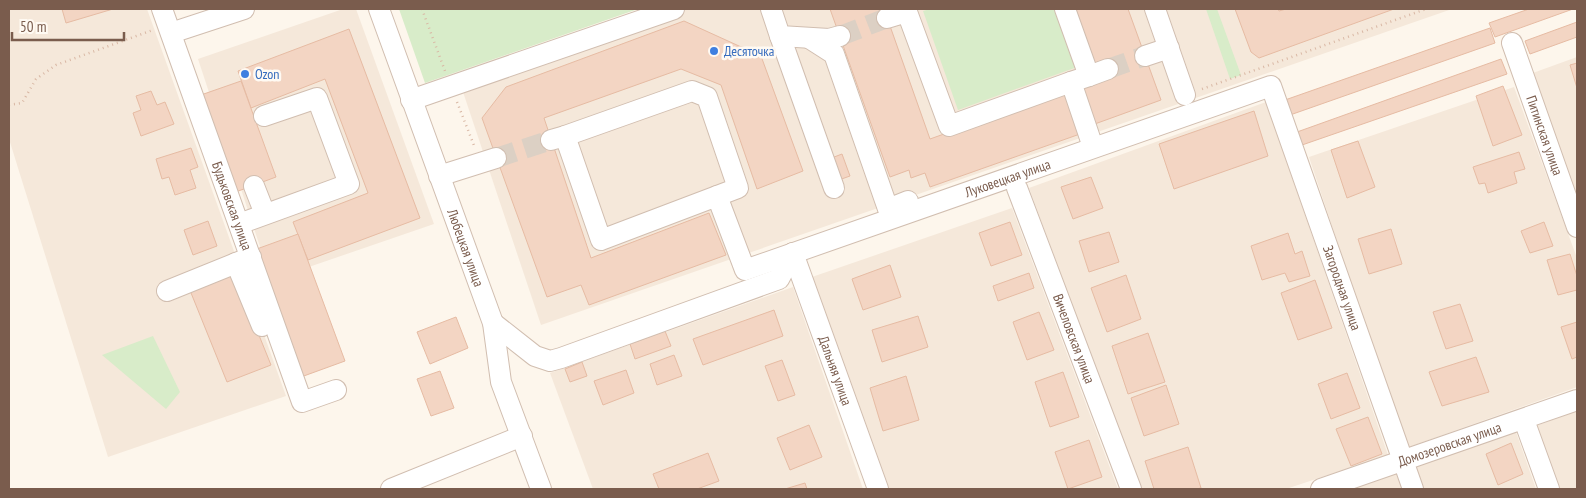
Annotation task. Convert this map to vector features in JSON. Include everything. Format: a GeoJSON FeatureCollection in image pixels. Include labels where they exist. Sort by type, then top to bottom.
{"type":"FeatureCollection","features":[{"type":"Feature","properties":{"kind":"street"},"geometry":{"type":"LineString","coordinates":[[167,22],[244,9]]}},
{"type":"Feature","properties":{"kind":"street","name":"Любецкая улица"},"geometry":{"type":"LineString","coordinates":[[379,9],[493,324],[501,382],[541,489]]}},
{"type":"Feature","properties":{"kind":"street"},"geometry":{"type":"LineString","coordinates":[[411,100],[674,9]]}},
{"type":"Feature","properties":{"kind":"street"},"geometry":{"type":"LineString","coordinates":[[770,9],[834,188]]}},
{"type":"Feature","properties":{"kind":"street"},"geometry":{"type":"LineString","coordinates":[[809,38],[834,54],[888,209],[1091,142],[1065,9]]}},
{"type":"Feature","properties":{"kind":"street"},"geometry":{"type":"LineString","coordinates":[[1155,9],[1185,95]]}},
{"type":"Feature","properties":{"kind":"street"},"geometry":{"type":"LineString","coordinates":[[887,18],[911,10],[949,126],[1108,69]]}},
{"type":"Feature","properties":{"kind":"street","name":"Будьковская улица"},"geometry":{"type":"LineString","coordinates":[[167,22],[239,224],[244,260],[302,402],[336,390]]}},
{"type":"Feature","properties":{"kind":"street"},"geometry":{"type":"LineString","coordinates":[[780,36],[829,39],[840,36]]}},
{"type":"Feature","properties":{"kind":"street","name":"Питинская улица"},"geometry":{"type":"LineString","coordinates":[[1512,43],[1577,227]]}},
{"type":"Feature","properties":{"kind":"street"},"geometry":{"type":"LineString","coordinates":[[1145,56],[1169,48]]}},
{"type":"Feature","properties":{"kind":"street","name":"Луковецкая улица"},"geometry":{"type":"LineString","coordinates":[[717,196],[745,270],[1091,142],[1271,86]]}},
{"type":"Feature","properties":{"kind":"street","name":"Загородная улица"},"geometry":{"type":"LineString","coordinates":[[1271,86],[1413,489]]}},
{"type":"Feature","properties":{"kind":"street"},"geometry":{"type":"LineString","coordinates":[[692,91],[707,97],[738,188],[717,196],[601,240],[558,138],[692,91]]}},
{"type":"Feature","properties":{"kind":"street"},"geometry":{"type":"LineString","coordinates":[[239,224],[349,184],[317,98],[264,116]]}},
{"type":"Feature","properties":{"kind":"street"},"geometry":{"type":"LineString","coordinates":[[439,176],[496,158]]}},
{"type":"Feature","properties":{"kind":"street"},"geometry":{"type":"LineString","coordinates":[[254,186],[265,214]]}},
{"type":"Feature","properties":{"kind":"street","name":"Вичеловская улица"},"geometry":{"type":"LineString","coordinates":[[1017,188],[1131,489]]}},
{"type":"Feature","properties":{"kind":"street"},"geometry":{"type":"LineString","coordinates":[[493,324],[535,356],[550,361],[778,279],[793,253]]}},
{"type":"Feature","properties":{"kind":"street","name":"Дальняя улица"},"geometry":{"type":"LineString","coordinates":[[793,253],[875,482]]}},
{"type":"Feature","properties":{"kind":"street"},"geometry":{"type":"LineString","coordinates":[[167,291],[244,260],[270,345]]}},
{"type":"Feature","properties":{"kind":"street","name":"Домозеровская улица"},"geometry":{"type":"LineString","coordinates":[[1321,489],[1577,400]]}},
{"type":"Feature","properties":{"kind":"street"},"geometry":{"type":"LineString","coordinates":[[1524,420],[1548,489]]}},
{"type":"Feature","properties":{"kind":"street"},"geometry":{"type":"LineString","coordinates":[[391,489],[522,436]]}},
{"type":"Feature","properties":{"kind":"path"},"geometry":{"type":"LineString","coordinates":[[1185,95],[1426,9]]}},
{"type":"Feature","properties":{"kind":"path"},"geometry":{"type":"LineString","coordinates":[[9,105],[22,102],[36,79],[56,65],[167,22]]}},
{"type":"Feature","properties":{"kind":"shaded area"},"geometry":{"type":"Polygon","coordinates":[[[9,9],[147,9],[286,396],[108,457],[9,139],[9,9]]]}},
{"type":"Feature","properties":{"kind":"shaded area"},"geometry":{"type":"Polygon","coordinates":[[[343,9],[356,9],[434,224],[271,280],[198,59],[343,9]]]}},
{"type":"Feature","properties":{"kind":"shaded area"},"geometry":{"type":"Polygon","coordinates":[[[678,9],[1452,9],[541,325],[461,86],[678,9]]]}},
{"type":"Feature","properties":{"kind":"shaded area"},"geometry":{"type":"Polygon","coordinates":[[[1577,57],[1577,211],[1530,74],[1577,57]]]}},
{"type":"Feature","properties":{"kind":"shaded area"},"geometry":{"type":"Polygon","coordinates":[[[1514,87],[1577,258],[1577,387],[1406,448],[1309,157],[1514,87]]]}},
{"type":"Feature","properties":{"kind":"shaded area"},"geometry":{"type":"Polygon","coordinates":[[[1266,102],[1388,455],[1286,489],[1140,489],[1029,188],[1266,102]]]}},
{"type":"Feature","properties":{"kind":"shaded area"},"geometry":{"type":"Polygon","coordinates":[[[1012,208],[1118,489],[888,489],[812,277],[1012,208]]]}},
{"type":"Feature","properties":{"kind":"shaded area"},"geometry":{"type":"Polygon","coordinates":[[[793,287],[863,489],[593,489],[550,373],[793,287]]]}},
{"type":"Feature","properties":{"kind":"shaded area"},"geometry":{"type":"Polygon","coordinates":[[[1577,411],[1577,489],[1549,489],[1527,429],[1577,411]]]}},
{"type":"Feature","properties":{"kind":"shaded area"},"geometry":{"type":"Polygon","coordinates":[[[1516,432],[1536,489],[1421,489],[1413,465],[1516,432]]]}},
{"type":"Feature","properties":{"kind":"shaded area"},"geometry":{"type":"Polygon","coordinates":[[[1398,472],[1404,489],[1344,489],[1398,472]]]}},
{"type":"Feature","properties":{"kind":"green space"},"geometry":{"type":"Polygon","coordinates":[[[399,9],[638,9],[425,83],[399,9]]]}},
{"type":"Feature","properties":{"kind":"green space"},"geometry":{"type":"Polygon","coordinates":[[[930,9],[1060,9],[1080,66],[958,110],[923,11],[930,9]]]}},
{"type":"Feature","properties":{"kind":"green space"},"geometry":{"type":"Polygon","coordinates":[[[1206,9],[1217,9],[1241,75],[1230,79],[1206,9]]]}},
{"type":"Feature","properties":{"kind":"green space"},"geometry":{"type":"Polygon","coordinates":[[[153,336],[180,392],[166,409],[102,355],[153,336]]]}},
{"type":"Feature","properties":{"kind":"building"},"geometry":{"type":"Polygon","coordinates":[[[62,9],[113,9],[66,23],[62,9]]]}},
{"type":"Feature","properties":{"kind":"building"},"geometry":{"type":"Polygon","coordinates":[[[830,9],[884,9],[930,139],[1064,91],[1080,134],[930,187],[925,173],[911,178],[909,170],[890,177],[830,9]]]}},
{"type":"Feature","properties":{"kind":"building"},"geometry":{"type":"Polygon","coordinates":[[[1074,9],[1128,9],[1161,100],[1092,125],[1079,89],[1096,69],[1074,9]]]}},
{"type":"Feature","properties":{"kind":"building"},"geometry":{"type":"Polygon","coordinates":[[[1235,9],[1278,9],[1279,11],[1286,9],[1394,9],[1259,58],[1251,52],[1235,9]]]}},
{"type":"Feature","properties":{"kind":"building"},"geometry":{"type":"Polygon","coordinates":[[[1529,9],[1573,9],[1495,37],[1489,23],[1529,9]]]}},
{"type":"Feature","properties":{"kind":"building"},"geometry":{"type":"Polygon","coordinates":[[[684,21],[761,56],[803,171],[757,189],[721,85],[681,69],[544,118],[591,258],[709,213],[726,255],[589,305],[581,285],[547,297],[482,118],[506,87],[684,21]]]}},
{"type":"Feature","properties":{"kind":"building"},"geometry":{"type":"Polygon","coordinates":[[[1577,22],[1577,37],[1530,54],[1525,41],[1577,22]]]}},
{"type":"Feature","properties":{"kind":"building"},"geometry":{"type":"Polygon","coordinates":[[[1490,28],[1495,43],[1290,115],[1285,100],[1490,28]]]}},
{"type":"Feature","properties":{"kind":"building"},"geometry":{"type":"Polygon","coordinates":[[[349,29],[420,218],[308,260],[293,222],[368,193],[325,79],[251,108],[238,71],[349,29]]]}},
{"type":"Feature","properties":{"kind":"building"},"geometry":{"type":"Polygon","coordinates":[[[1501,59],[1507,74],[1302,145],[1297,132],[1501,59]]]}},
{"type":"Feature","properties":{"kind":"building"},"geometry":{"type":"Polygon","coordinates":[[[1577,63],[1577,88],[1570,65],[1577,63]]]}},
{"type":"Feature","properties":{"kind":"building"},"geometry":{"type":"Polygon","coordinates":[[[241,81],[276,177],[233,193],[198,96],[241,81]]]}},
{"type":"Feature","properties":{"kind":"building"},"geometry":{"type":"Polygon","coordinates":[[[1503,86],[1522,135],[1493,146],[1476,96],[1503,86]]]}},
{"type":"Feature","properties":{"kind":"building"},"geometry":{"type":"Polygon","coordinates":[[[151,91],[157,105],[165,102],[174,124],[141,136],[133,113],[141,110],[136,96],[151,91]]]}},
{"type":"Feature","properties":{"kind":"building"},"geometry":{"type":"Polygon","coordinates":[[[1254,111],[1268,156],[1174,189],[1159,144],[1254,111]]]}},
{"type":"Feature","properties":{"kind":"building"},"geometry":{"type":"Polygon","coordinates":[[[1358,141],[1375,187],[1347,198],[1331,150],[1358,141]]]}},
{"type":"Feature","properties":{"kind":"building"},"geometry":{"type":"Polygon","coordinates":[[[191,148],[198,167],[190,170],[196,188],[175,195],[169,177],[162,179],[156,159],[191,148]]]}},
{"type":"Feature","properties":{"kind":"building"},"geometry":{"type":"Polygon","coordinates":[[[1519,152],[1525,169],[1514,172],[1517,183],[1488,193],[1485,183],[1479,184],[1473,167],[1519,152]]]}},
{"type":"Feature","properties":{"kind":"building"},"geometry":{"type":"Polygon","coordinates":[[[842,154],[850,176],[836,181],[829,159],[842,154]]]}},
{"type":"Feature","properties":{"kind":"building"},"geometry":{"type":"Polygon","coordinates":[[[1091,177],[1103,208],[1073,219],[1061,187],[1091,177]]]}},
{"type":"Feature","properties":{"kind":"building"},"geometry":{"type":"Polygon","coordinates":[[[208,221],[217,246],[193,255],[184,230],[208,221]]]}},
{"type":"Feature","properties":{"kind":"building"},"geometry":{"type":"Polygon","coordinates":[[[1010,222],[1022,255],[991,266],[979,233],[1010,222]]]}},
{"type":"Feature","properties":{"kind":"building"},"geometry":{"type":"Polygon","coordinates":[[[1544,222],[1553,246],[1530,253],[1521,231],[1544,222]]]}},
{"type":"Feature","properties":{"kind":"building"},"geometry":{"type":"Polygon","coordinates":[[[1391,229],[1402,264],[1369,274],[1358,239],[1391,229]]]}},
{"type":"Feature","properties":{"kind":"building"},"geometry":{"type":"Polygon","coordinates":[[[1109,232],[1119,262],[1089,272],[1079,241],[1109,232]]]}},
{"type":"Feature","properties":{"kind":"building"},"geometry":{"type":"Polygon","coordinates":[[[1288,233],[1295,254],[1302,251],[1310,276],[1289,282],[1285,273],[1262,280],[1251,246],[1288,233]]]}},
{"type":"Feature","properties":{"kind":"building"},"geometry":{"type":"Polygon","coordinates":[[[298,234],[345,361],[301,377],[254,250],[298,234]]]}},
{"type":"Feature","properties":{"kind":"building"},"geometry":{"type":"Polygon","coordinates":[[[1570,254],[1577,276],[1577,290],[1558,295],[1547,260],[1570,254]]]}},
{"type":"Feature","properties":{"kind":"building"},"geometry":{"type":"Polygon","coordinates":[[[890,265],[901,297],[863,310],[852,279],[890,265]]]}},
{"type":"Feature","properties":{"kind":"building"},"geometry":{"type":"Polygon","coordinates":[[[231,266],[271,365],[227,382],[187,283],[231,266]]]}},
{"type":"Feature","properties":{"kind":"building"},"geometry":{"type":"Polygon","coordinates":[[[1029,273],[1034,288],[998,301],[993,286],[1029,273]]]}},
{"type":"Feature","properties":{"kind":"building"},"geometry":{"type":"Polygon","coordinates":[[[1126,275],[1141,319],[1107,332],[1091,288],[1126,275]]]}},
{"type":"Feature","properties":{"kind":"building"},"geometry":{"type":"Polygon","coordinates":[[[1315,280],[1332,328],[1298,340],[1281,293],[1315,280]]]}},
{"type":"Feature","properties":{"kind":"building"},"geometry":{"type":"Polygon","coordinates":[[[1460,304],[1473,341],[1446,349],[1433,312],[1460,304]]]}},
{"type":"Feature","properties":{"kind":"building"},"geometry":{"type":"Polygon","coordinates":[[[774,310],[783,336],[703,365],[693,339],[774,310]]]}},
{"type":"Feature","properties":{"kind":"building"},"geometry":{"type":"Polygon","coordinates":[[[1039,312],[1054,350],[1027,360],[1013,322],[1039,312]]]}},
{"type":"Feature","properties":{"kind":"building"},"geometry":{"type":"Polygon","coordinates":[[[918,316],[928,347],[882,362],[872,330],[918,316]]]}},
{"type":"Feature","properties":{"kind":"building"},"geometry":{"type":"Polygon","coordinates":[[[456,317],[468,348],[430,364],[417,332],[456,317]]]}},
{"type":"Feature","properties":{"kind":"building"},"geometry":{"type":"Polygon","coordinates":[[[1577,322],[1577,357],[1572,359],[1561,327],[1577,322]]]}},
{"type":"Feature","properties":{"kind":"building"},"geometry":{"type":"Polygon","coordinates":[[[665,331],[671,346],[635,359],[630,344],[665,331]]]}},
{"type":"Feature","properties":{"kind":"building"},"geometry":{"type":"Polygon","coordinates":[[[1148,333],[1165,382],[1128,394],[1112,346],[1148,333]]]}},
{"type":"Feature","properties":{"kind":"building"},"geometry":{"type":"Polygon","coordinates":[[[674,355],[682,376],[657,385],[650,364],[674,355]]]}},
{"type":"Feature","properties":{"kind":"building"},"geometry":{"type":"Polygon","coordinates":[[[1476,357],[1489,392],[1442,406],[1429,372],[1476,357]]]}},
{"type":"Feature","properties":{"kind":"building"},"geometry":{"type":"Polygon","coordinates":[[[782,360],[795,395],[778,401],[765,366],[782,360]]]}},
{"type":"Feature","properties":{"kind":"building"},"geometry":{"type":"Polygon","coordinates":[[[582,362],[587,376],[570,382],[565,369],[582,362]]]}},
{"type":"Feature","properties":{"kind":"building"},"geometry":{"type":"Polygon","coordinates":[[[626,370],[634,393],[603,405],[594,381],[626,370]]]}},
{"type":"Feature","properties":{"kind":"building"},"geometry":{"type":"Polygon","coordinates":[[[440,371],[454,408],[431,416],[417,379],[440,371]]]}},
{"type":"Feature","properties":{"kind":"building"},"geometry":{"type":"Polygon","coordinates":[[[1063,372],[1079,417],[1050,427],[1035,382],[1063,372]]]}},
{"type":"Feature","properties":{"kind":"building"},"geometry":{"type":"Polygon","coordinates":[[[1347,373],[1360,408],[1331,419],[1318,384],[1347,373]]]}},
{"type":"Feature","properties":{"kind":"building"},"geometry":{"type":"Polygon","coordinates":[[[906,376],[919,420],[883,431],[870,388],[906,376]]]}},
{"type":"Feature","properties":{"kind":"building"},"geometry":{"type":"Polygon","coordinates":[[[1166,385],[1179,424],[1144,436],[1131,398],[1166,385]]]}},
{"type":"Feature","properties":{"kind":"building"},"geometry":{"type":"Polygon","coordinates":[[[1368,417],[1382,454],[1351,466],[1336,429],[1368,417]]]}},
{"type":"Feature","properties":{"kind":"building"},"geometry":{"type":"Polygon","coordinates":[[[809,425],[822,457],[790,470],[777,438],[809,425]]]}},
{"type":"Feature","properties":{"kind":"building"},"geometry":{"type":"Polygon","coordinates":[[[1089,440],[1102,477],[1068,489],[1055,452],[1089,440]]]}},
{"type":"Feature","properties":{"kind":"building"},"geometry":{"type":"Polygon","coordinates":[[[1511,443],[1523,474],[1498,485],[1486,454],[1511,443]]]}},
{"type":"Feature","properties":{"kind":"building"},"geometry":{"type":"Polygon","coordinates":[[[1188,447],[1201,488],[1154,489],[1145,461],[1188,447]]]}},
{"type":"Feature","properties":{"kind":"building"},"geometry":{"type":"Polygon","coordinates":[[[708,453],[719,481],[697,489],[659,489],[653,474],[708,453]]]}},
{"type":"Feature","properties":{"kind":"building"},"geometry":{"type":"Polygon","coordinates":[[[805,483],[807,489],[785,489],[805,483]]]}},
{"type":"Feature","properties":{"kind":"tunnel"},"geometry":{"type":"LineString","coordinates":[[840,36],[887,18]]}},
{"type":"Feature","properties":{"kind":"tunnel"},"geometry":{"type":"LineString","coordinates":[[1108,69],[1145,56]]}},
{"type":"Feature","properties":{"kind":"tunnel"},"geometry":{"type":"LineString","coordinates":[[496,158],[551,140]]}},
{"type":"Feature","properties":{"kind":"place","name":"Десяточка"},"geometry":{"type":"Point","coordinates":[714,51]}},
{"type":"Feature","properties":{"kind":"place","name":"Ozon"},"geometry":{"type":"Point","coordinates":[245,74]}}]}
